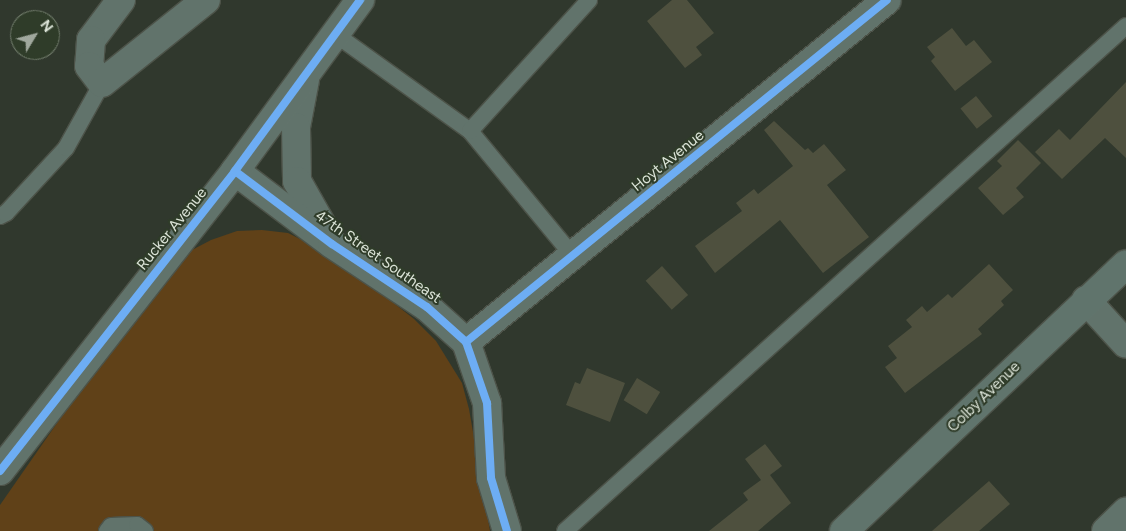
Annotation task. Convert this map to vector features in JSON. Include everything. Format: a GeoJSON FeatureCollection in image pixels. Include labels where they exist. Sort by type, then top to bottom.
{"type":"FeatureCollection","features":[{"type":"Feature","properties":{"kind":"main road","name":"Colby Avenue"},"geometry":{"type":"LineString","coordinates":[[844,531],[1126,264]]}},
{"type":"Feature","properties":{"kind":"street"},"geometry":{"type":"LineString","coordinates":[[121,0],[91,40],[89,66],[102,83],[206,0]]}},
{"type":"Feature","properties":{"kind":"street","name":"Rucker Avenue"},"geometry":{"type":"LineString","coordinates":[[0,471],[235,171],[360,0]]}},
{"type":"Feature","properties":{"kind":"street","name":"Hoyt Avenue"},"geometry":{"type":"LineString","coordinates":[[466,342],[887,0]]}},
{"type":"Feature","properties":{"kind":"street"},"geometry":{"type":"LineString","coordinates":[[306,74],[296,127],[297,181],[332,244]]}},
{"type":"Feature","properties":{"kind":"street","name":"47th Street Southeast"},"geometry":{"type":"LineString","coordinates":[[235,171],[332,244],[427,307],[466,342],[487,403],[491,478],[507,531]]}},
{"type":"Feature","properties":{"kind":"street"},"geometry":{"type":"LineString","coordinates":[[1086,300],[1126,344]]}},
{"type":"Feature","properties":{"kind":"street"},"geometry":{"type":"LineString","coordinates":[[1106,531],[1126,512]]}},
{"type":"Feature","properties":{"kind":"lane"},"geometry":{"type":"LineString","coordinates":[[470,131],[589,0]]}},
{"type":"Feature","properties":{"kind":"lane"},"geometry":{"type":"LineString","coordinates":[[565,531],[1126,26]]}},
{"type":"Feature","properties":{"kind":"lane"},"geometry":{"type":"LineString","coordinates":[[335,34],[470,131],[573,256]]}},
{"type":"Feature","properties":{"kind":"lane"},"geometry":{"type":"LineString","coordinates":[[0,216],[6,213],[66,148],[102,83]]}},
{"type":"Feature","properties":{"kind":"lane"},"geometry":{"type":"LineString","coordinates":[[107,531],[111,526],[137,526],[145,531]]}},
{"type":"Feature","properties":{"kind":"shaded area"},"geometry":{"type":"Polygon","coordinates":[[[262,230],[288,233],[334,256],[414,319],[436,341],[462,383],[469,409],[490,531],[0,531],[0,505],[96,367],[175,266],[192,250],[211,240],[237,231],[262,230]]]}},
{"type":"Feature","properties":{"kind":"building"},"geometry":{"type":"Polygon","coordinates":[[[672,0],[687,0],[714,33],[696,47],[702,55],[685,68],[647,21],[672,0]]]}},
{"type":"Feature","properties":{"kind":"building"},"geometry":{"type":"Polygon","coordinates":[[[952,28],[966,46],[974,40],[992,62],[955,91],[931,61],[935,57],[927,47],[952,28]]]}},
{"type":"Feature","properties":{"kind":"building"},"geometry":{"type":"Polygon","coordinates":[[[1126,82],[1126,158],[1105,138],[1062,179],[1035,152],[1059,129],[1070,140],[1126,82]]]}},
{"type":"Feature","properties":{"kind":"building"},"geometry":{"type":"Polygon","coordinates":[[[976,96],[992,116],[977,129],[960,109],[976,96]]]}},
{"type":"Feature","properties":{"kind":"building"},"geometry":{"type":"Polygon","coordinates":[[[774,121],[805,150],[808,148],[813,153],[824,144],[846,170],[827,185],[869,237],[823,273],[780,220],[715,273],[695,246],[742,211],[736,203],[754,189],[758,194],[793,166],[764,130],[774,121]]]}},
{"type":"Feature","properties":{"kind":"building"},"geometry":{"type":"Polygon","coordinates":[[[1018,140],[1041,163],[1016,188],[1024,197],[1003,215],[978,188],[1002,166],[997,161],[1018,140]]]}},
{"type":"Feature","properties":{"kind":"building"},"geometry":{"type":"Polygon","coordinates":[[[989,264],[1013,290],[1001,301],[1004,305],[978,329],[982,334],[905,393],[885,367],[897,358],[888,346],[912,327],[906,320],[922,306],[927,312],[948,294],[952,298],[989,264]]]}},
{"type":"Feature","properties":{"kind":"building"},"geometry":{"type":"Polygon","coordinates":[[[662,266],[688,295],[672,310],[646,281],[662,266]]]}},
{"type":"Feature","properties":{"kind":"building"},"geometry":{"type":"Polygon","coordinates":[[[587,368],[625,383],[610,422],[566,405],[575,382],[580,384],[587,368]]]}},
{"type":"Feature","properties":{"kind":"building"},"geometry":{"type":"Polygon","coordinates":[[[637,378],[660,392],[647,414],[624,400],[637,378]]]}},
{"type":"Feature","properties":{"kind":"building"},"geometry":{"type":"Polygon","coordinates":[[[765,444],[782,466],[770,475],[791,503],[758,531],[709,531],[748,500],[743,493],[761,480],[745,459],[765,444]]]}},
{"type":"Feature","properties":{"kind":"building"},"geometry":{"type":"Polygon","coordinates":[[[989,481],[1010,504],[979,531],[932,531],[989,481]]]}},
{"type":"Feature","properties":{"kind":"cycle path"},"geometry":{"type":"LineString","coordinates":[[0,471],[235,171],[360,0]]}},
{"type":"Feature","properties":{"kind":"cycle path"},"geometry":{"type":"LineString","coordinates":[[466,342],[887,0]]}},
{"type":"Feature","properties":{"kind":"cycle path"},"geometry":{"type":"LineString","coordinates":[[235,171],[332,244],[427,307],[466,342],[487,403],[491,478],[507,531]]}}]}
